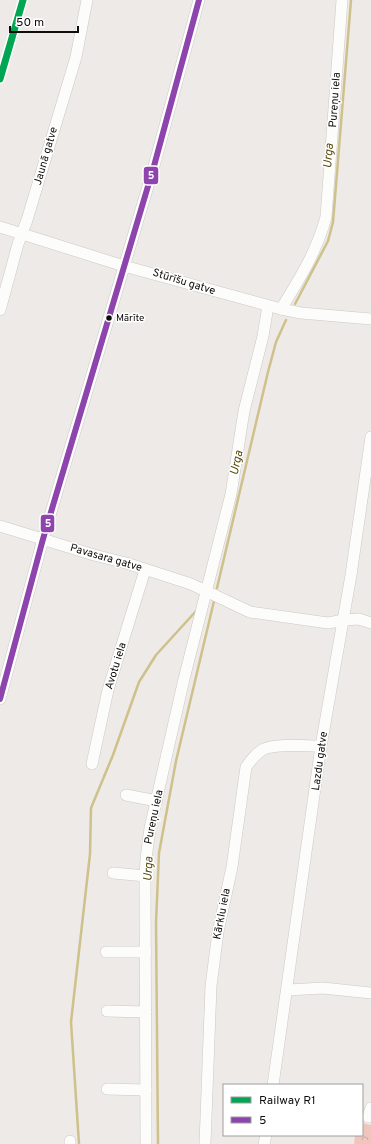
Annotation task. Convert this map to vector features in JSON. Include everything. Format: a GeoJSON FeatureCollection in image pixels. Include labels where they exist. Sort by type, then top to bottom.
{"type":"FeatureCollection","features":[{"type":"Feature","properties":{"kind":"street","name":"Jaunā gatve"},"geometry":{"type":"LineString","coordinates":[[0,310],[20,235],[28,220],[76,57],[87,0]]}},
{"type":"Feature","properties":{"kind":"street"},"geometry":{"type":"LineString","coordinates":[[0,699],[43,539],[152,173],[199,0]]}},
{"type":"Feature","properties":{"kind":"street","name":"Pureņu iela"},"geometry":{"type":"LineString","coordinates":[[281,309],[305,270],[317,245],[326,217],[342,0]]}},
{"type":"Feature","properties":{"kind":"street","name":"Stūrīšu gatve"},"geometry":{"type":"LineString","coordinates":[[0,227],[20,235],[124,266],[268,306],[301,313],[371,319]]}},
{"type":"Feature","properties":{"kind":"street","name":"Pureņu iela"},"geometry":{"type":"LineString","coordinates":[[146,1144],[147,843],[184,679],[209,593],[231,494],[244,411],[261,343],[268,306]]}},
{"type":"Feature","properties":{"kind":"street","name":"Lazdu gatve"},"geometry":{"type":"LineString","coordinates":[[273,1084],[288,990],[321,746],[344,620],[371,437]]}},
{"type":"Feature","properties":{"kind":"street","name":"Pavasara gatve"},"geometry":{"type":"LineString","coordinates":[[0,526],[191,584],[250,612],[269,616],[328,623],[344,620]]}},
{"type":"Feature","properties":{"kind":"street","name":"Avotu iela"},"geometry":{"type":"LineString","coordinates":[[92,764],[108,690],[145,570]]}},
{"type":"Feature","properties":{"kind":"street"},"geometry":{"type":"LineString","coordinates":[[344,620],[360,619],[371,623]]}},
{"type":"Feature","properties":{"kind":"street","name":"Kārklu iela"},"geometry":{"type":"LineString","coordinates":[[205,1144],[211,986],[218,932],[232,867],[246,767],[253,757],[264,749],[321,746]]}},
{"type":"Feature","properties":{"kind":"street"},"geometry":{"type":"LineString","coordinates":[[126,795],[157,801]]}},
{"type":"Feature","properties":{"kind":"street"},"geometry":{"type":"LineString","coordinates":[[113,873],[146,876]]}},
{"type":"Feature","properties":{"kind":"street"},"geometry":{"type":"LineString","coordinates":[[106,952],[146,952]]}},
{"type":"Feature","properties":{"kind":"street"},"geometry":{"type":"LineString","coordinates":[[288,990],[323,988],[371,993]]}},
{"type":"Feature","properties":{"kind":"street"},"geometry":{"type":"LineString","coordinates":[[107,1011],[146,1012]]}},
{"type":"Feature","properties":{"kind":"street"},"geometry":{"type":"LineString","coordinates":[[107,1089],[146,1090]]}},
{"type":"Feature","properties":{"kind":"green space"},"geometry":{"type":"Polygon","coordinates":[[[363,1123],[371,1125],[371,1144],[354,1144],[355,1136],[363,1136],[363,1123]]]}},
{"type":"Feature","properties":{"kind":"waterway","name":"Urga"},"geometry":{"type":"LineString","coordinates":[[295,304],[328,241],[333,222],[351,0]]}},
{"type":"Feature","properties":{"kind":"waterway","name":"Urga"},"geometry":{"type":"LineString","coordinates":[[217,588],[268,372],[276,342],[286,320]]}},
{"type":"Feature","properties":{"kind":"waterway","name":"Urga"},"geometry":{"type":"LineString","coordinates":[[158,1144],[156,922],[159,853],[176,761],[214,601]]}},
{"type":"Feature","properties":{"kind":"waterway"},"geometry":{"type":"LineString","coordinates":[[79,1144],[71,1022],[90,854],[91,808],[113,755],[139,682],[156,655],[197,610]]}},
{"type":"Feature","properties":{"kind":"rail line","name":"R1"},"geometry":{"type":"LineString","coordinates":[[0,79],[23,0]]}},
{"type":"Feature","properties":{"kind":"transit line","name":"5"},"geometry":{"type":"LineString","coordinates":[[0,699],[43,539],[154,166],[199,0]]}},
{"type":"Feature","properties":{"kind":"place","name":"Mārīte"},"geometry":{"type":"Point","coordinates":[109,318]}}]}
